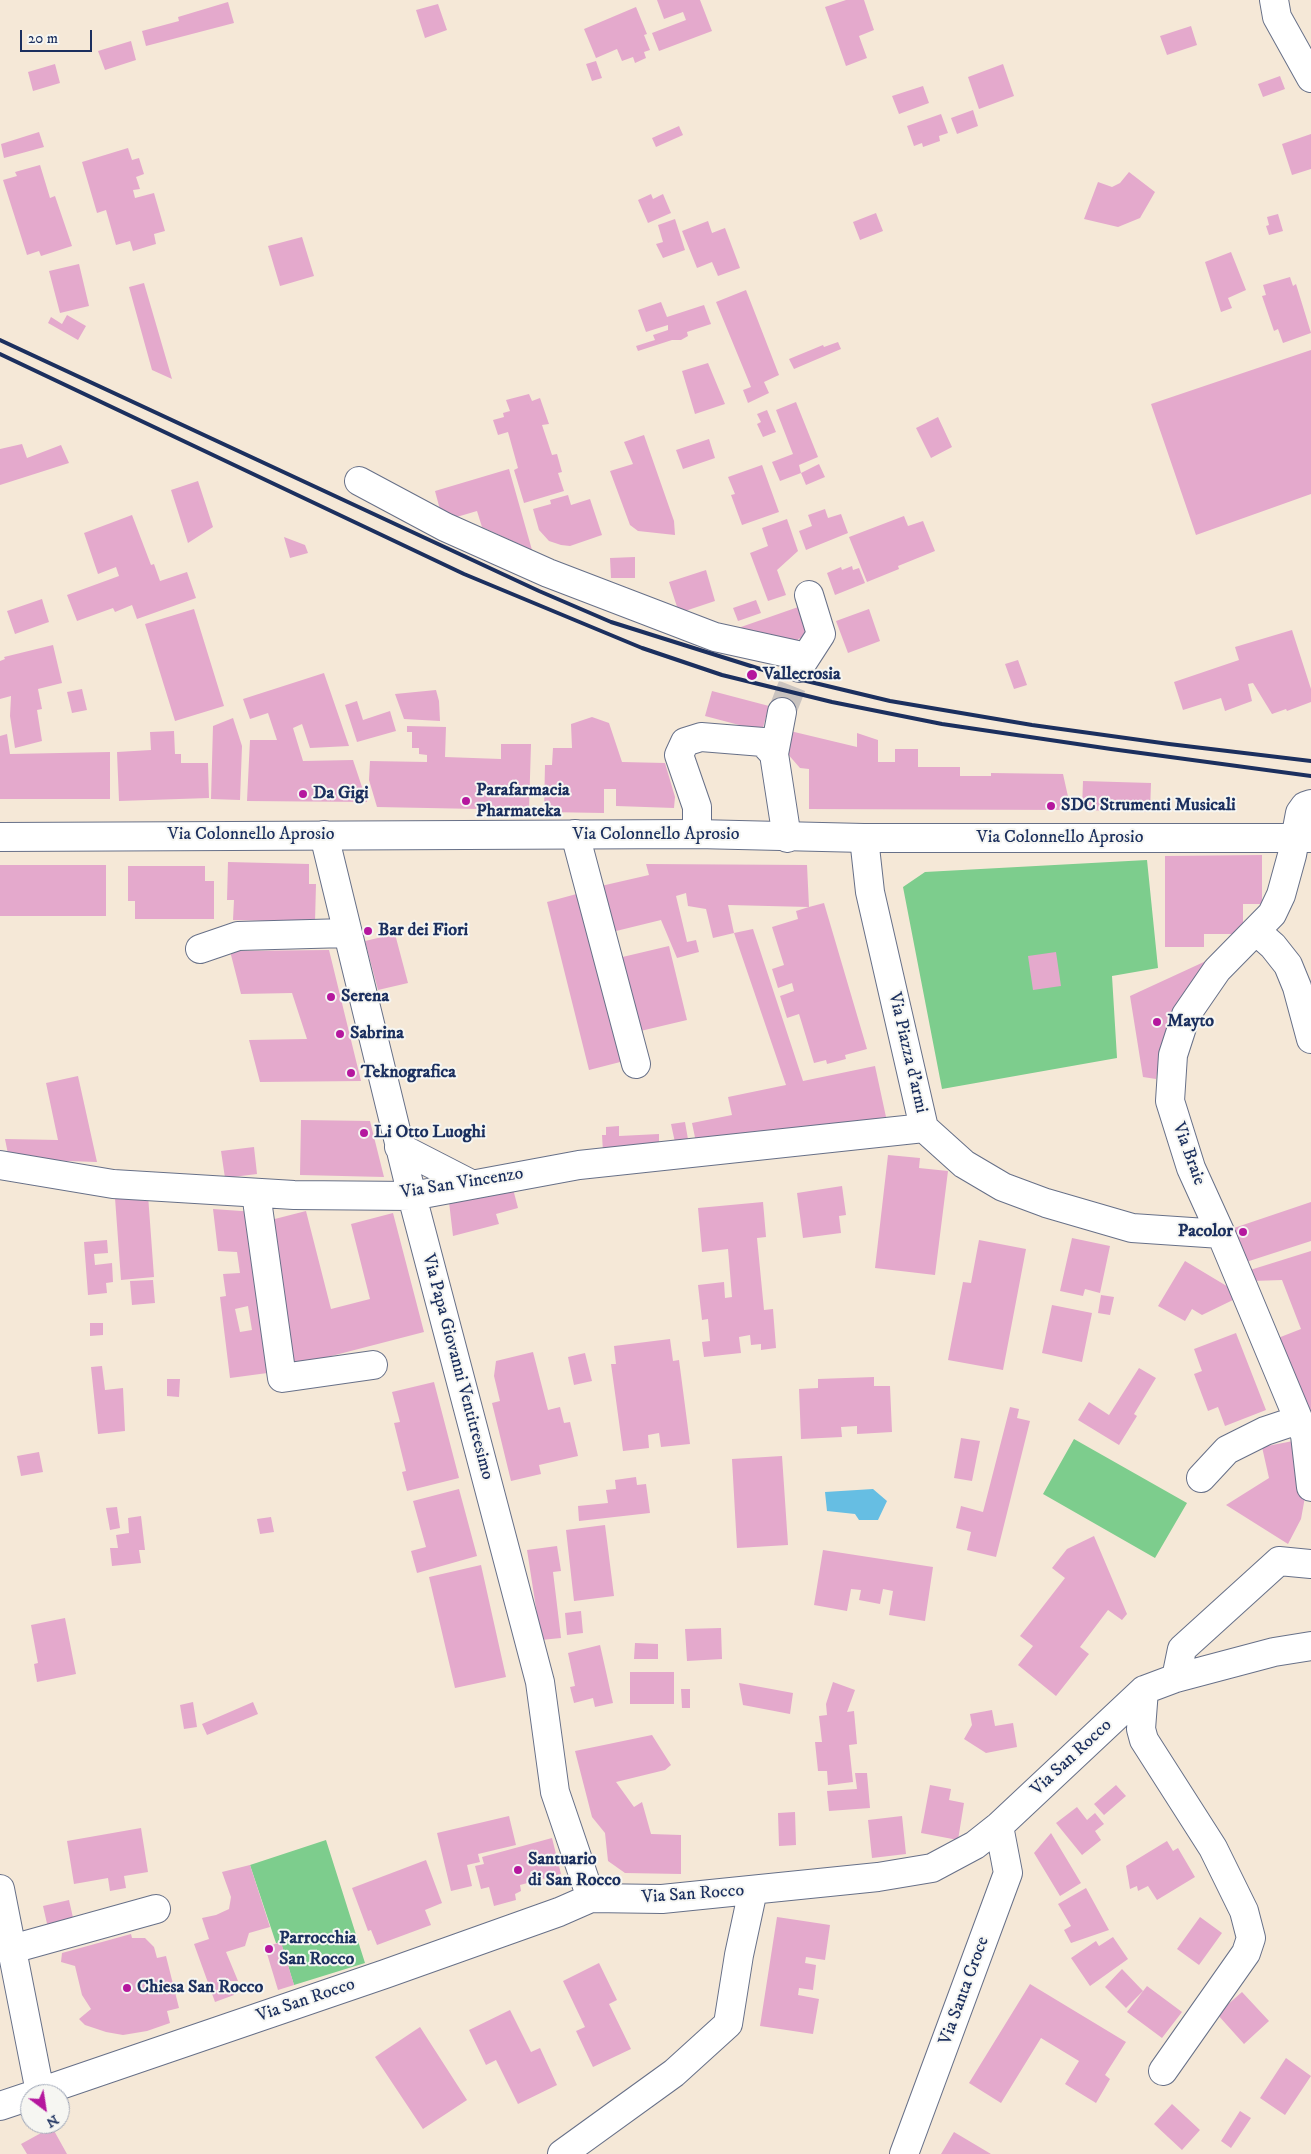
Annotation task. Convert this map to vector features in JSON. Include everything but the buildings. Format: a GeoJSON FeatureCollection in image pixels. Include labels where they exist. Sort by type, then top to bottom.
{"type":"FeatureCollection","features":[{"type":"Feature","properties":{"kind":"street"},"geometry":{"type":"LineString","coordinates":[[1274,0],[1277,17],[1311,78]]}},
{"type":"Feature","properties":{"kind":"street"},"geometry":{"type":"LineString","coordinates":[[359,481],[445,527],[548,573],[715,637],[802,662],[821,634],[810,595]]}},
{"type":"Feature","properties":{"kind":"street"},"geometry":{"type":"LineString","coordinates":[[782,712],[774,754],[787,838]]}},
{"type":"Feature","properties":{"kind":"street"},"geometry":{"type":"LineString","coordinates":[[697,834],[697,806],[679,755],[685,742],[701,737],[763,742],[774,754]]}},
{"type":"Feature","properties":{"kind":"street","name":"Via Braie"},"geometry":{"type":"LineString","coordinates":[[1311,804],[1305,806],[1300,813],[1303,838],[1272,914],[1216,970],[1186,1015],[1174,1055],[1170,1101],[1191,1168],[1221,1234],[1305,1435],[1311,1487]]}},
{"type":"Feature","properties":{"kind":"street"},"geometry":{"type":"LineString","coordinates":[[576,834],[636,1064]]}},
{"type":"Feature","properties":{"kind":"street","name":"Via Colonnello Aprosio"},"geometry":{"type":"LineString","coordinates":[[0,837],[697,834],[787,838],[1303,838]]}},
{"type":"Feature","properties":{"kind":"street","name":"Via Papa Giovanni Ventitreesimo"},"geometry":{"type":"LineString","coordinates":[[324,835],[412,1196],[540,1682],[555,1792],[591,1898]]}},
{"type":"Feature","properties":{"kind":"street","name":"Via Piazza d'armi"},"geometry":{"type":"LineString","coordinates":[[864,838],[870,892],[924,1128],[964,1164],[1003,1187],[1046,1203],[1132,1228],[1221,1234]]}},
{"type":"Feature","properties":{"kind":"street"},"geometry":{"type":"LineString","coordinates":[[1256,931],[1273,946],[1288,965],[1297,987],[1311,1039]]}},
{"type":"Feature","properties":{"kind":"street"},"geometry":{"type":"LineString","coordinates":[[200,949],[238,936],[348,933]]}},
{"type":"Feature","properties":{"kind":"street","name":"Via San Vincenzo"},"geometry":{"type":"LineString","coordinates":[[0,1165],[113,1184],[256,1193],[412,1196],[579,1165],[924,1128]]}},
{"type":"Feature","properties":{"kind":"street"},"geometry":{"type":"LineString","coordinates":[[400,1146],[471,1184]]}},
{"type":"Feature","properties":{"kind":"street"},"geometry":{"type":"LineString","coordinates":[[256,1193],[282,1378],[373,1364]]}},
{"type":"Feature","properties":{"kind":"street"},"geometry":{"type":"LineString","coordinates":[[1201,1478],[1226,1450],[1265,1431],[1298,1420]]}},
{"type":"Feature","properties":{"kind":"street"},"geometry":{"type":"LineString","coordinates":[[1176,1678],[1182,1649],[1279,1560],[1311,1564]]}},
{"type":"Feature","properties":{"kind":"street","name":"Via San Rocco"},"geometry":{"type":"LineString","coordinates":[[64,2084],[394,1971],[558,1912],[591,1898],[662,1899],[878,1877],[932,1868],[975,1845],[999,1826],[1144,1690],[1176,1678],[1274,1652],[1311,1646]]}},
{"type":"Feature","properties":{"kind":"street"},"geometry":{"type":"LineString","coordinates":[[1144,1690],[1141,1729],[1144,1740],[1213,1848],[1244,1911],[1251,1938],[1246,1953],[1163,2071]]}},
{"type":"Feature","properties":{"kind":"street","name":"Via Santa Croce"},"geometry":{"type":"LineString","coordinates":[[904,2154],[1008,1873],[999,1826]]}},
{"type":"Feature","properties":{"kind":"street"},"geometry":{"type":"LineString","coordinates":[[0,1889],[12,1949],[33,2084]]}},
{"type":"Feature","properties":{"kind":"street"},"geometry":{"type":"LineString","coordinates":[[562,2154],[674,2073],[728,2024],[739,1955],[753,1890]]}},
{"type":"Feature","properties":{"kind":"street"},"geometry":{"type":"LineString","coordinates":[[12,1949],[156,1909]]}},
{"type":"Feature","properties":{"kind":"street","name":"Via San Rocco"},"geometry":{"type":"LineString","coordinates":[[0,2106],[20,2099]]}},
{"type":"Feature","properties":{"kind":"green space"},"geometry":{"type":"Polygon","coordinates":[[[1147,860],[1158,968],[1112,976],[1117,1058],[942,1089],[903,887],[925,872],[1147,860]]]}},
{"type":"Feature","properties":{"kind":"green space"},"geometry":{"type":"Polygon","coordinates":[[[1074,1439],[1187,1503],[1155,1558],[1043,1494],[1074,1439]]]}},
{"type":"Feature","properties":{"kind":"green space"},"geometry":{"type":"Polygon","coordinates":[[[326,1840],[365,1963],[294,1985],[281,1943],[276,1943],[250,1865],[326,1840]]]}},
{"type":"Feature","properties":{"kind":"water"},"geometry":{"type":"Polygon","coordinates":[[[873,1489],[887,1501],[878,1520],[859,1520],[855,1514],[827,1511],[825,1492],[873,1489]]]}},
{"type":"Feature","properties":{"kind":"tunnel"},"geometry":{"type":"LineString","coordinates":[[782,712],[799,668]]}},
{"type":"Feature","properties":{"kind":"railway"},"geometry":{"type":"LineString","coordinates":[[0,340],[539,591],[611,622],[773,673],[890,701],[1032,725],[1311,761]]}},
{"type":"Feature","properties":{"kind":"railway"},"geometry":{"type":"LineString","coordinates":[[0,354],[464,574],[642,648],[722,675],[832,702],[942,724],[1311,776]]}},
{"type":"Feature","properties":{"kind":"place","name":"Vallecrosia"},"geometry":{"type":"Point","coordinates":[752,675]}},
{"type":"Feature","properties":{"kind":"place","name":"Da Gigi"},"geometry":{"type":"Point","coordinates":[303,794]}},
{"type":"Feature","properties":{"kind":"place","name":"Parafarmacia Pharmateka"},"geometry":{"type":"Point","coordinates":[466,801]}},
{"type":"Feature","properties":{"kind":"place","name":"SDC Strumenti Musicali"},"geometry":{"type":"Point","coordinates":[1051,806]}},
{"type":"Feature","properties":{"kind":"place","name":"Bar dei Fiori"},"geometry":{"type":"Point","coordinates":[368,931]}},
{"type":"Feature","properties":{"kind":"place","name":"Serena"},"geometry":{"type":"Point","coordinates":[331,997]}},
{"type":"Feature","properties":{"kind":"place","name":"Mayto"},"geometry":{"type":"Point","coordinates":[1157,1022]}},
{"type":"Feature","properties":{"kind":"place","name":"Sabrina"},"geometry":{"type":"Point","coordinates":[340,1034]}},
{"type":"Feature","properties":{"kind":"place","name":"Teknografica"},"geometry":{"type":"Point","coordinates":[351,1073]}},
{"type":"Feature","properties":{"kind":"place","name":"Li Otto Luoghi"},"geometry":{"type":"Point","coordinates":[364,1133]}},
{"type":"Feature","properties":{"kind":"place","name":"Pacolor"},"geometry":{"type":"Point","coordinates":[1243,1232]}},
{"type":"Feature","properties":{"kind":"place","name":"Santuario di San Rocco"},"geometry":{"type":"Point","coordinates":[518,1870]}},
{"type":"Feature","properties":{"kind":"place","name":"Parrocchia San Rocco"},"geometry":{"type":"Point","coordinates":[269,1949]}},
{"type":"Feature","properties":{"kind":"place","name":"Chiesa San Rocco"},"geometry":{"type":"Point","coordinates":[127,1988]}}]}
